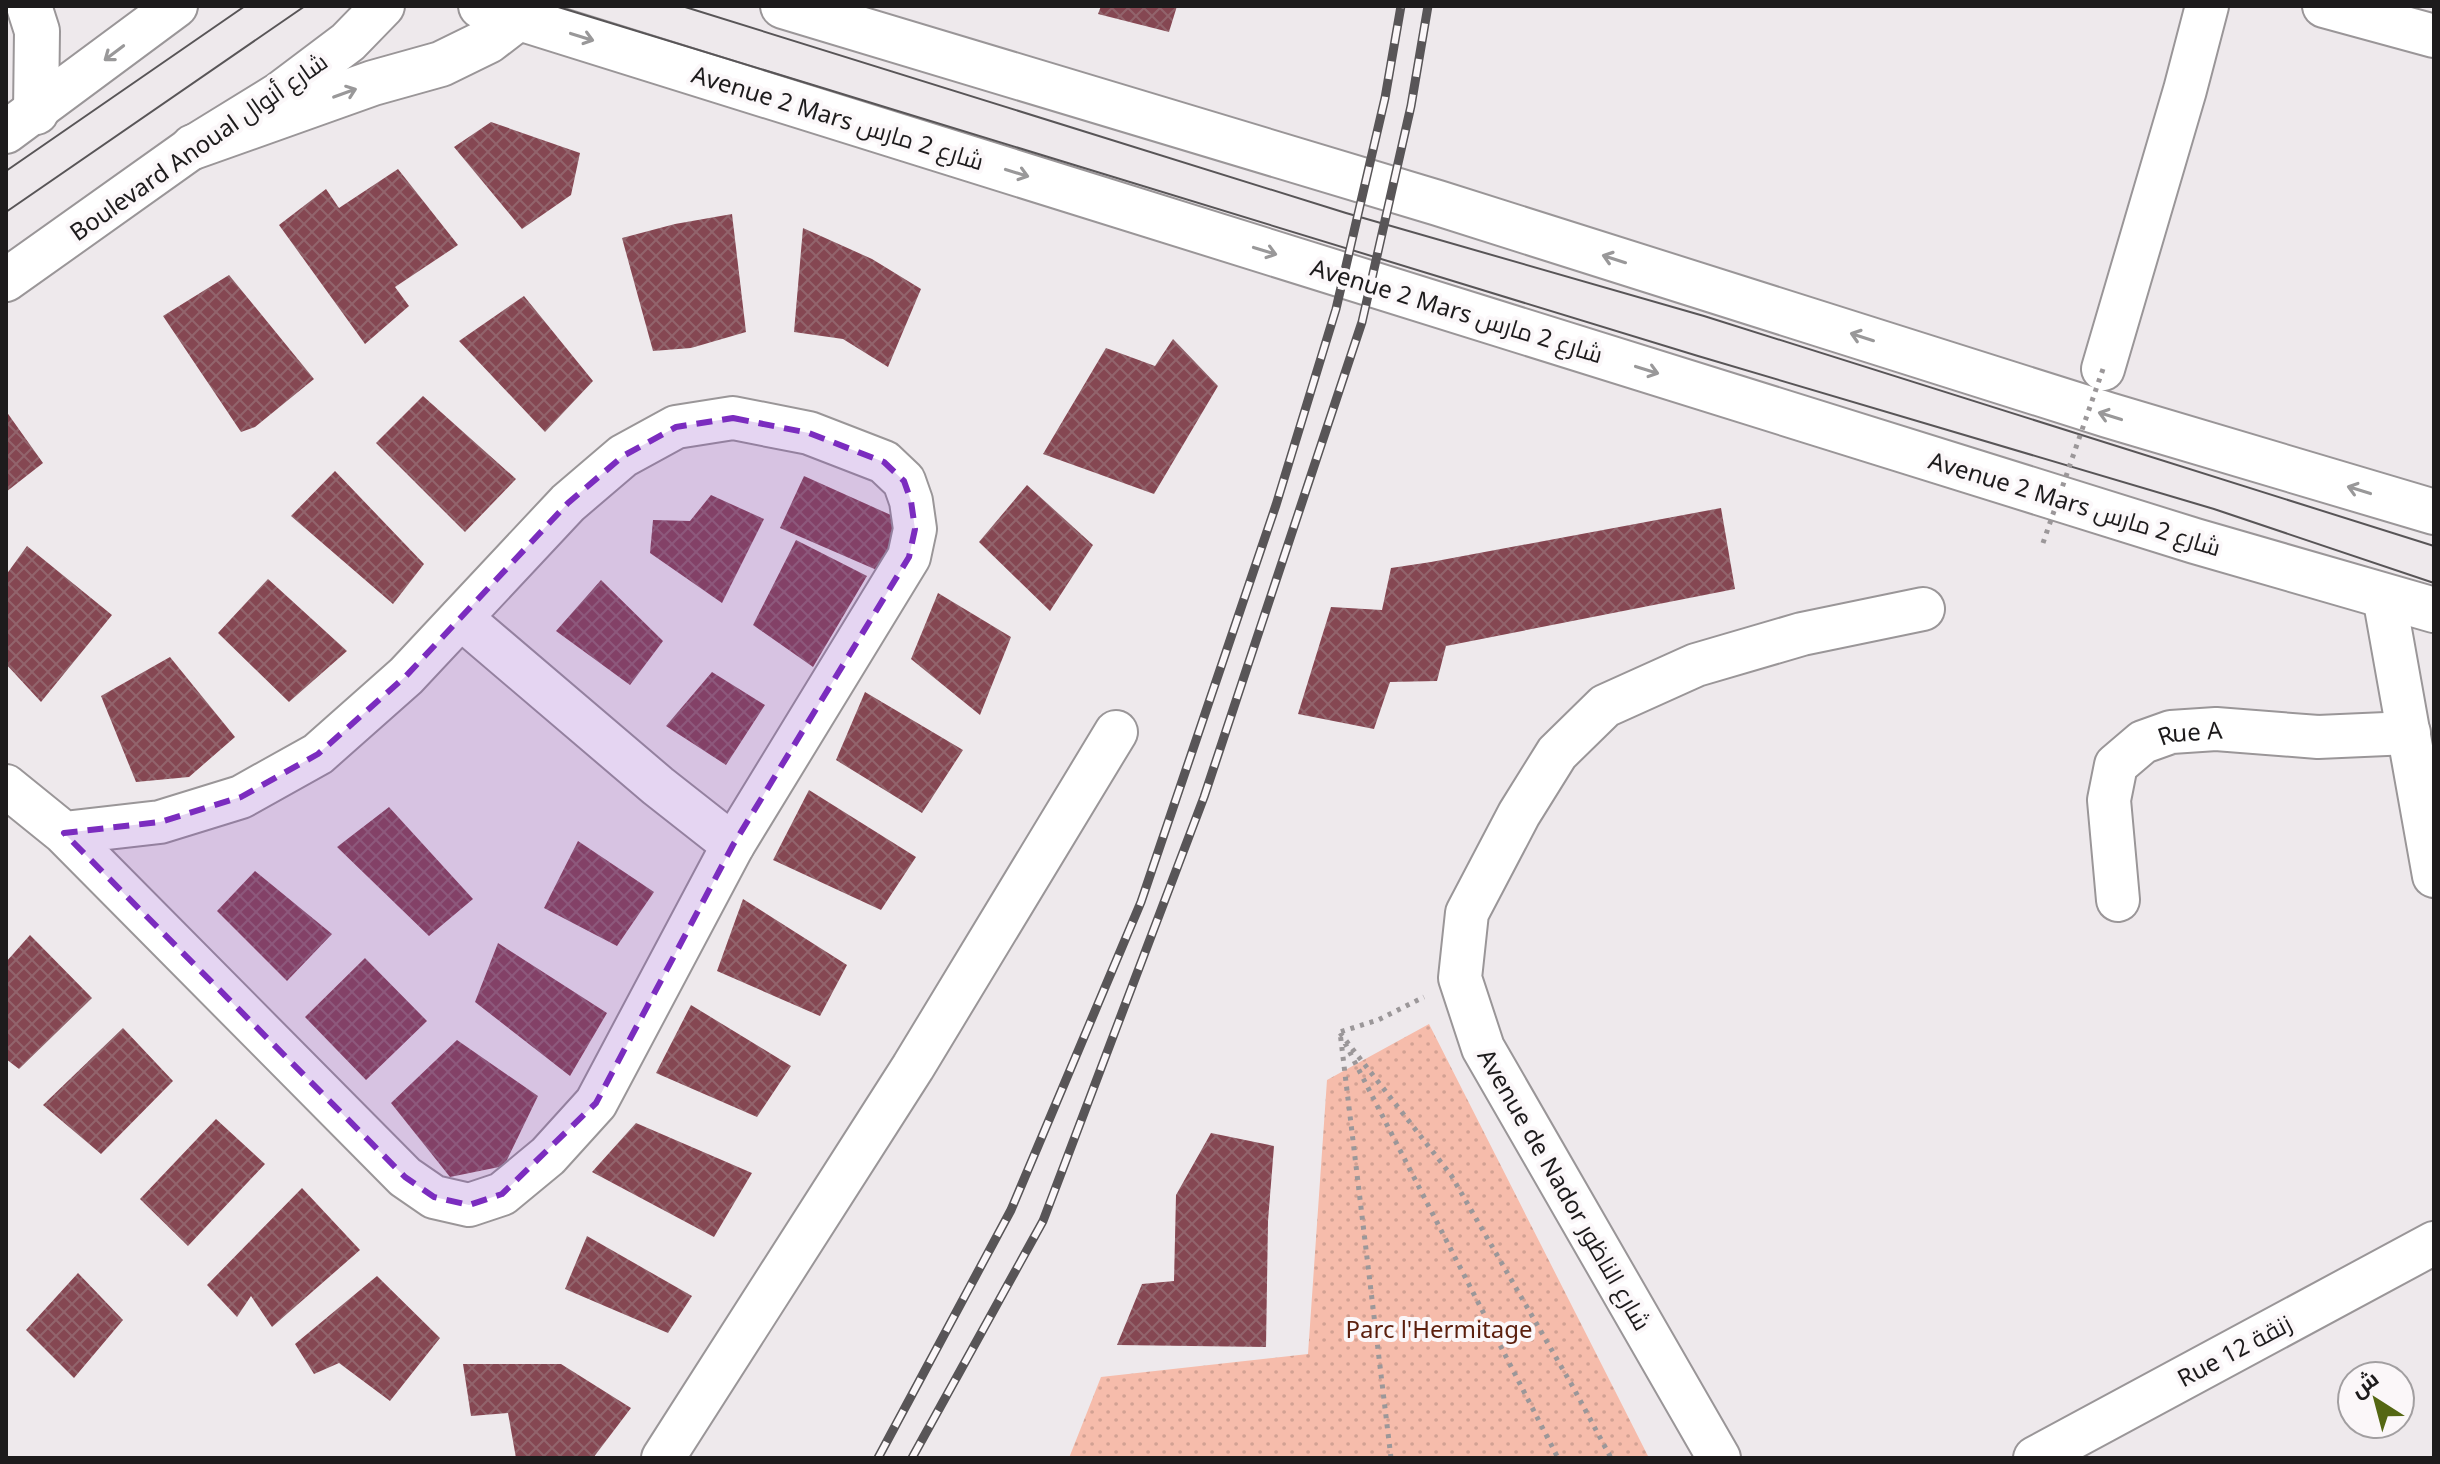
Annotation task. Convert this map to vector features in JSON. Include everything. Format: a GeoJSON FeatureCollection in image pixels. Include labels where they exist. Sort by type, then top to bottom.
{"type":"FeatureCollection","features":[{"type":"Feature","properties":{"kind":"main road"},"geometry":{"type":"LineString","coordinates":[[21,122],[37,31],[29,6]]}},
{"type":"Feature","properties":{"kind":"main road"},"geometry":{"type":"LineString","coordinates":[[783,6],[1438,203],[2108,415],[2434,512]]}},
{"type":"Feature","properties":{"kind":"main road"},"geometry":{"type":"LineString","coordinates":[[193,147],[373,83],[441,64],[488,41],[499,12]]}},
{"type":"Feature","properties":{"kind":"main road","name":"Avenue 2 Mars شارع 2 مارس"},"geometry":{"type":"LineString","coordinates":[[499,12],[2418,608]]}},
{"type":"Feature","properties":{"kind":"street"},"geometry":{"type":"LineString","coordinates":[[21,122],[176,6]]}},
{"type":"Feature","properties":{"kind":"street","name":"Boulevard Anoual شارع أنوال"},"geometry":{"type":"LineString","coordinates":[[6,280],[193,147],[279,94],[348,42],[383,6]]}},
{"type":"Feature","properties":{"kind":"street"},"geometry":{"type":"LineString","coordinates":[[2103,369],[2207,6]]}},
{"type":"Feature","properties":{"kind":"street"},"geometry":{"type":"LineString","coordinates":[[2324,6],[2434,36]]}},
{"type":"Feature","properties":{"kind":"street"},"geometry":{"type":"LineString","coordinates":[[6,786],[64,833],[405,1177],[434,1197],[469,1205],[502,1194],[548,1156],[596,1103],[733,845],[909,557],[915,529],[904,481],[884,462],[809,433],[733,418],[676,427],[623,456],[568,503],[406,676],[318,754],[241,797],[160,822],[64,833]]}},
{"type":"Feature","properties":{"kind":"street"},"geometry":{"type":"LineString","coordinates":[[2418,608],[2409,733],[2434,876]]}},
{"type":"Feature","properties":{"kind":"street","name":"Avenue de Nador شارع الناظور"},"geometry":{"type":"LineString","coordinates":[[1719,1458],[1483,1048],[1460,978],[1467,913],[1519,814],[1557,753],[1605,706],[1696,665],[1802,634],[1923,609]]}},
{"type":"Feature","properties":{"kind":"street"},"geometry":{"type":"LineString","coordinates":[[461,618],[658,786],[733,845]]}},
{"type":"Feature","properties":{"kind":"street","name":"Rue A"},"geometry":{"type":"LineString","coordinates":[[2118,900],[2109,800],[2116,765],[2143,742],[2171,732],[2216,729],[2318,737],[2409,733]]}},
{"type":"Feature","properties":{"kind":"street"},"geometry":{"type":"LineString","coordinates":[[663,1458],[913,1067],[1116,732]]}},
{"type":"Feature","properties":{"kind":"street","name":"Rue 12 زنقة"},"geometry":{"type":"LineString","coordinates":[[2035,1458],[2434,1243]]}},
{"type":"Feature","properties":{"kind":"path"},"geometry":{"type":"LineString","coordinates":[[2043,543],[2103,369]]}},
{"type":"Feature","properties":{"kind":"path"},"geometry":{"type":"LineString","coordinates":[[1340,1032],[1378,1020],[1460,978]]}},
{"type":"Feature","properties":{"kind":"path"},"geometry":{"type":"LineString","coordinates":[[1340,1032],[1391,1458]]}},
{"type":"Feature","properties":{"kind":"path"},"geometry":{"type":"LineString","coordinates":[[1340,1032],[1558,1458]]}},
{"type":"Feature","properties":{"kind":"path"},"geometry":{"type":"LineString","coordinates":[[1340,1032],[1451,1175],[1611,1458]]}},
{"type":"Feature","properties":{"kind":"highlighted area"},"geometry":{"type":"Polygon","coordinates":[[[733,418],[809,433],[884,462],[904,481],[911,501],[915,529],[909,557],[733,845],[596,1103],[502,1194],[469,1205],[434,1197],[405,1177],[64,833],[160,822],[241,797],[318,754],[406,676],[568,503],[623,456],[676,427],[733,418]]]}},
{"type":"Feature","properties":{"kind":"green space","name":"Parc l'Hermitage"},"geometry":{"type":"Polygon","coordinates":[[[1429,1024],[1649,1458],[1069,1458],[1101,1377],[1308,1354],[1327,1080],[1429,1024]]]}},
{"type":"Feature","properties":{"kind":"building"},"geometry":{"type":"Polygon","coordinates":[[[1101,6],[1177,6],[1169,32],[1098,14],[1101,6]]]}},
{"type":"Feature","properties":{"kind":"building"},"geometry":{"type":"Polygon","coordinates":[[[491,122],[580,153],[571,195],[522,229],[454,147],[491,122]]]}},
{"type":"Feature","properties":{"kind":"building"},"geometry":{"type":"Polygon","coordinates":[[[398,169],[458,245],[395,287],[409,306],[365,344],[279,225],[326,189],[339,208],[398,169]]]}},
{"type":"Feature","properties":{"kind":"building"},"geometry":{"type":"Polygon","coordinates":[[[732,214],[746,332],[691,348],[653,351],[622,238],[732,214]]]}},
{"type":"Feature","properties":{"kind":"building"},"geometry":{"type":"Polygon","coordinates":[[[803,228],[872,259],[921,289],[888,367],[843,339],[794,332],[803,228]]]}},
{"type":"Feature","properties":{"kind":"building"},"geometry":{"type":"Polygon","coordinates":[[[229,275],[314,379],[255,427],[241,432],[163,316],[229,275]]]}},
{"type":"Feature","properties":{"kind":"building"},"geometry":{"type":"Polygon","coordinates":[[[524,296],[593,381],[545,432],[459,341],[524,296]]]}},
{"type":"Feature","properties":{"kind":"building"},"geometry":{"type":"Polygon","coordinates":[[[1173,339],[1218,386],[1154,494],[1043,454],[1106,348],[1155,366],[1173,339]]]}},
{"type":"Feature","properties":{"kind":"building"},"geometry":{"type":"Polygon","coordinates":[[[423,396],[516,479],[465,532],[376,443],[423,396]]]}},
{"type":"Feature","properties":{"kind":"building"},"geometry":{"type":"Polygon","coordinates":[[[6,411],[43,463],[6,492],[6,411]]]}},
{"type":"Feature","properties":{"kind":"building"},"geometry":{"type":"Polygon","coordinates":[[[335,471],[424,564],[393,604],[291,516],[335,471]]]}},
{"type":"Feature","properties":{"kind":"building"},"geometry":{"type":"Polygon","coordinates":[[[804,476],[902,520],[879,571],[780,528],[804,476]]]}},
{"type":"Feature","properties":{"kind":"building"},"geometry":{"type":"Polygon","coordinates":[[[1027,485],[1093,545],[1050,611],[979,542],[1027,485]]]}},
{"type":"Feature","properties":{"kind":"building"},"geometry":{"type":"Polygon","coordinates":[[[711,495],[764,519],[722,603],[650,553],[653,520],[690,521],[711,495]]]}},
{"type":"Feature","properties":{"kind":"building"},"geometry":{"type":"Polygon","coordinates":[[[1721,508],[1735,589],[1446,646],[1437,681],[1390,682],[1374,729],[1298,714],[1331,607],[1382,610],[1391,568],[1721,508]]]}},
{"type":"Feature","properties":{"kind":"building"},"geometry":{"type":"Polygon","coordinates":[[[796,540],[867,576],[813,667],[753,625],[796,540]]]}},
{"type":"Feature","properties":{"kind":"building"},"geometry":{"type":"Polygon","coordinates":[[[27,546],[112,615],[41,702],[6,664],[6,575],[27,546]]]}},
{"type":"Feature","properties":{"kind":"building"},"geometry":{"type":"Polygon","coordinates":[[[268,579],[347,651],[289,702],[218,633],[268,579]]]}},
{"type":"Feature","properties":{"kind":"building"},"geometry":{"type":"Polygon","coordinates":[[[601,580],[663,641],[630,685],[556,631],[601,580]]]}},
{"type":"Feature","properties":{"kind":"building"},"geometry":{"type":"Polygon","coordinates":[[[938,593],[1011,637],[980,715],[911,659],[938,593]]]}},
{"type":"Feature","properties":{"kind":"building"},"geometry":{"type":"Polygon","coordinates":[[[170,657],[235,737],[189,777],[136,782],[101,696],[170,657]]]}},
{"type":"Feature","properties":{"kind":"building"},"geometry":{"type":"Polygon","coordinates":[[[712,672],[765,705],[726,765],[666,726],[712,672]]]}},
{"type":"Feature","properties":{"kind":"building"},"geometry":{"type":"Polygon","coordinates":[[[865,692],[963,750],[922,813],[836,760],[865,692]]]}},
{"type":"Feature","properties":{"kind":"building"},"geometry":{"type":"Polygon","coordinates":[[[809,790],[916,857],[881,910],[773,860],[809,790]]]}},
{"type":"Feature","properties":{"kind":"building"},"geometry":{"type":"Polygon","coordinates":[[[389,807],[473,899],[429,936],[337,847],[389,807]]]}},
{"type":"Feature","properties":{"kind":"building"},"geometry":{"type":"Polygon","coordinates":[[[578,841],[654,892],[617,946],[544,908],[578,841]]]}},
{"type":"Feature","properties":{"kind":"building"},"geometry":{"type":"Polygon","coordinates":[[[255,871],[332,934],[287,981],[217,911],[255,871]]]}},
{"type":"Feature","properties":{"kind":"building"},"geometry":{"type":"Polygon","coordinates":[[[743,899],[847,965],[820,1016],[717,971],[743,899]]]}},
{"type":"Feature","properties":{"kind":"building"},"geometry":{"type":"Polygon","coordinates":[[[30,935],[92,998],[19,1069],[6,1059],[6,962],[30,935]]]}},
{"type":"Feature","properties":{"kind":"building"},"geometry":{"type":"Polygon","coordinates":[[[498,943],[607,1013],[570,1076],[475,1002],[498,943]]]}},
{"type":"Feature","properties":{"kind":"building"},"geometry":{"type":"Polygon","coordinates":[[[365,958],[427,1021],[366,1080],[305,1017],[365,958]]]}},
{"type":"Feature","properties":{"kind":"building"},"geometry":{"type":"Polygon","coordinates":[[[691,1005],[791,1066],[757,1117],[656,1073],[691,1005]]]}},
{"type":"Feature","properties":{"kind":"building"},"geometry":{"type":"Polygon","coordinates":[[[123,1028],[173,1081],[101,1154],[43,1105],[123,1028]]]}},
{"type":"Feature","properties":{"kind":"building"},"geometry":{"type":"Polygon","coordinates":[[[457,1040],[538,1096],[504,1166],[450,1177],[391,1103],[457,1040]]]}},
{"type":"Feature","properties":{"kind":"building"},"geometry":{"type":"Polygon","coordinates":[[[216,1119],[265,1164],[188,1246],[140,1199],[216,1119]]]}},
{"type":"Feature","properties":{"kind":"building"},"geometry":{"type":"Polygon","coordinates":[[[636,1123],[752,1173],[714,1237],[592,1172],[636,1123]]]}},
{"type":"Feature","properties":{"kind":"building"},"geometry":{"type":"Polygon","coordinates":[[[1211,1133],[1274,1146],[1268,1221],[1266,1347],[1117,1345],[1142,1284],[1174,1281],[1176,1195],[1211,1133]]]}},
{"type":"Feature","properties":{"kind":"building"},"geometry":{"type":"Polygon","coordinates":[[[302,1188],[360,1250],[272,1327],[251,1296],[237,1317],[207,1285],[302,1188]]]}},
{"type":"Feature","properties":{"kind":"building"},"geometry":{"type":"Polygon","coordinates":[[[587,1236],[692,1296],[668,1333],[565,1289],[587,1236]]]}},
{"type":"Feature","properties":{"kind":"building"},"geometry":{"type":"Polygon","coordinates":[[[78,1273],[123,1320],[74,1378],[26,1330],[78,1273]]]}},
{"type":"Feature","properties":{"kind":"building"},"geometry":{"type":"Polygon","coordinates":[[[377,1276],[440,1338],[390,1401],[339,1363],[314,1374],[295,1344],[377,1276]]]}},
{"type":"Feature","properties":{"kind":"building"},"geometry":{"type":"Polygon","coordinates":[[[463,1364],[561,1364],[631,1408],[593,1458],[516,1458],[508,1413],[471,1416],[463,1364]]]}},
{"type":"Feature","properties":{"kind":"tram line"},"geometry":{"type":"LineString","coordinates":[[6,171],[245,6]]}},
{"type":"Feature","properties":{"kind":"tram line"},"geometry":{"type":"LineString","coordinates":[[6,212],[305,6]]}},
{"type":"Feature","properties":{"kind":"tram line"},"geometry":{"type":"LineString","coordinates":[[555,6],[1698,356],[2214,509],[2434,583]]}},
{"type":"Feature","properties":{"kind":"tram line"},"geometry":{"type":"LineString","coordinates":[[682,6],[1346,213],[1704,316],[2434,546]]}},
{"type":"Feature","properties":{"kind":"railway"},"geometry":{"type":"LineString","coordinates":[[878,1458],[1011,1210],[1141,902],[1276,505],[1336,309],[1385,98],[1401,6]]}},
{"type":"Feature","properties":{"kind":"railway"},"geometry":{"type":"LineString","coordinates":[[912,1458],[1043,1221],[1204,797],[1362,322],[1411,106],[1428,6]]}}]}
